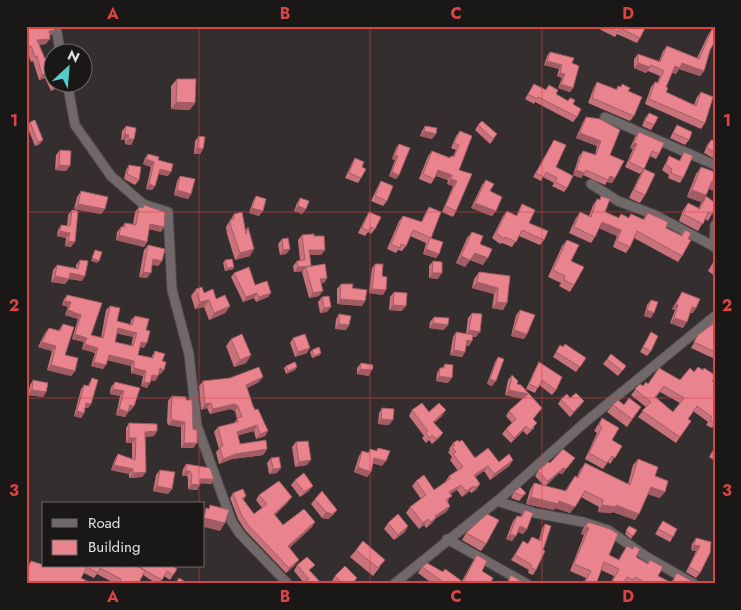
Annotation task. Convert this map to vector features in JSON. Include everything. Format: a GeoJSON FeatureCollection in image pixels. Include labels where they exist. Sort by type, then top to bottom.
{"type":"FeatureCollection","features":[{"type":"Feature","properties":{"kind":"street"},"geometry":{"type":"LineString","coordinates":[[56,26],[58,42]]}},
{"type":"Feature","properties":{"kind":"street"},"geometry":{"type":"LineString","coordinates":[[69,92],[75,125],[111,176],[143,204],[168,212],[172,290],[189,354],[199,437],[232,522],[240,534],[288,584]]}},
{"type":"Feature","properties":{"kind":"street"},"geometry":{"type":"LineString","coordinates":[[604,116],[715,166]]}},
{"type":"Feature","properties":{"kind":"street"},"geometry":{"type":"LineString","coordinates":[[591,184],[618,201],[655,215],[714,247],[715,225]]}},
{"type":"Feature","properties":{"kind":"street"},"geometry":{"type":"LineString","coordinates":[[394,584],[447,539],[497,501],[583,424],[715,316]]}},
{"type":"Feature","properties":{"kind":"street"},"geometry":{"type":"LineString","coordinates":[[497,501],[535,513],[583,522],[608,530],[646,556],[694,584]]}},
{"type":"Feature","properties":{"kind":"street"},"geometry":{"type":"LineString","coordinates":[[447,539],[528,584]]}},
{"type":"Feature","properties":{"kind":"building"},"geometry":{"type":"Polygon","coordinates":[[[26,26],[54,26],[54,30],[49,31],[50,39],[37,40],[42,52],[42,75],[37,56],[35,57],[31,46],[26,46],[26,26]]]}},
{"type":"Feature","properties":{"kind":"building"},"geometry":{"type":"Polygon","coordinates":[[[606,26],[639,26],[645,28],[640,38],[620,28],[618,32],[606,26]]]}},
{"type":"Feature","properties":{"kind":"building"},"geometry":{"type":"Polygon","coordinates":[[[712,29],[715,31],[715,41],[710,50],[704,71],[682,63],[680,68],[675,66],[666,87],[668,88],[666,92],[696,106],[701,92],[713,97],[705,123],[649,99],[655,82],[658,83],[664,71],[651,65],[650,67],[638,63],[638,54],[660,62],[667,46],[699,59],[712,29]]]}},
{"type":"Feature","properties":{"kind":"building"},"geometry":{"type":"Polygon","coordinates":[[[550,52],[574,58],[572,63],[579,66],[573,88],[561,84],[565,74],[560,73],[562,65],[547,61],[550,52]]]}},
{"type":"Feature","properties":{"kind":"building"},"geometry":{"type":"Polygon","coordinates":[[[177,79],[196,79],[195,103],[176,102],[177,79]]]}},
{"type":"Feature","properties":{"kind":"building"},"geometry":{"type":"Polygon","coordinates":[[[597,82],[617,90],[618,86],[621,87],[622,84],[630,88],[628,91],[642,97],[634,116],[592,98],[597,82]]]}},
{"type":"Feature","properties":{"kind":"building"},"geometry":{"type":"Polygon","coordinates":[[[534,84],[546,90],[549,85],[558,90],[556,94],[568,101],[570,98],[575,100],[573,104],[581,109],[577,117],[538,97],[537,99],[528,94],[534,84]]]}},
{"type":"Feature","properties":{"kind":"building"},"geometry":{"type":"Polygon","coordinates":[[[649,113],[658,117],[654,125],[645,121],[649,113]]]}},
{"type":"Feature","properties":{"kind":"building"},"geometry":{"type":"Polygon","coordinates":[[[586,117],[600,119],[620,130],[610,155],[624,161],[615,178],[610,176],[608,180],[586,170],[585,173],[576,170],[583,151],[596,155],[601,141],[580,133],[586,117]]]}},
{"type":"Feature","properties":{"kind":"building"},"geometry":{"type":"Polygon","coordinates":[[[35,120],[43,140],[38,142],[30,122],[35,120]]]}},
{"type":"Feature","properties":{"kind":"building"},"geometry":{"type":"Polygon","coordinates":[[[482,121],[497,134],[493,139],[478,125],[482,121]]]}},
{"type":"Feature","properties":{"kind":"building"},"geometry":{"type":"Polygon","coordinates":[[[677,125],[692,132],[689,140],[673,133],[677,125]]]}},
{"type":"Feature","properties":{"kind":"building"},"geometry":{"type":"Polygon","coordinates":[[[126,126],[136,128],[134,139],[128,139],[129,135],[125,134],[126,126]]]}},
{"type":"Feature","properties":{"kind":"building"},"geometry":{"type":"Polygon","coordinates":[[[425,126],[437,128],[436,134],[424,131],[425,126]]]}},
{"type":"Feature","properties":{"kind":"building"},"geometry":{"type":"Polygon","coordinates":[[[460,131],[472,136],[459,170],[472,174],[456,211],[445,206],[457,181],[451,179],[452,175],[438,170],[434,179],[423,174],[432,151],[450,158],[451,156],[454,157],[459,145],[454,143],[460,131]]]}},
{"type":"Feature","properties":{"kind":"building"},"geometry":{"type":"Polygon","coordinates":[[[639,132],[664,143],[659,154],[652,151],[644,169],[629,162],[637,144],[634,143],[639,132]]]}},
{"type":"Feature","properties":{"kind":"building"},"geometry":{"type":"Polygon","coordinates":[[[199,136],[205,137],[203,149],[197,148],[199,136]]]}},
{"type":"Feature","properties":{"kind":"building"},"geometry":{"type":"Polygon","coordinates":[[[554,140],[566,145],[556,167],[573,176],[567,188],[555,182],[557,178],[546,172],[544,177],[536,173],[554,140]]]}},
{"type":"Feature","properties":{"kind":"building"},"geometry":{"type":"Polygon","coordinates":[[[711,140],[715,141],[715,152],[707,148],[711,140]]]}},
{"type":"Feature","properties":{"kind":"building"},"geometry":{"type":"Polygon","coordinates":[[[399,144],[410,148],[399,175],[392,172],[398,156],[395,155],[399,144]]]}},
{"type":"Feature","properties":{"kind":"building"},"geometry":{"type":"Polygon","coordinates":[[[60,150],[71,151],[70,166],[59,165],[60,150]]]}},
{"type":"Feature","properties":{"kind":"building"},"geometry":{"type":"Polygon","coordinates":[[[684,152],[693,156],[683,178],[671,173],[672,169],[666,165],[669,156],[680,161],[684,152]]]}},
{"type":"Feature","properties":{"kind":"building"},"geometry":{"type":"Polygon","coordinates":[[[148,154],[159,157],[158,160],[173,164],[171,172],[160,169],[155,186],[149,184],[154,162],[146,159],[148,154]]]}},
{"type":"Feature","properties":{"kind":"building"},"geometry":{"type":"Polygon","coordinates":[[[355,158],[364,162],[362,167],[366,169],[361,178],[349,173],[355,158]]]}},
{"type":"Feature","properties":{"kind":"building"},"geometry":{"type":"Polygon","coordinates":[[[129,165],[141,167],[139,180],[127,174],[129,165]]]}},
{"type":"Feature","properties":{"kind":"building"},"geometry":{"type":"Polygon","coordinates":[[[701,167],[715,172],[715,182],[712,181],[706,195],[692,190],[701,167]]]}},
{"type":"Feature","properties":{"kind":"building"},"geometry":{"type":"Polygon","coordinates":[[[644,169],[655,174],[645,195],[634,190],[644,169]]]}},
{"type":"Feature","properties":{"kind":"building"},"geometry":{"type":"Polygon","coordinates":[[[180,176],[195,179],[191,194],[177,190],[180,176]]]}},
{"type":"Feature","properties":{"kind":"building"},"geometry":{"type":"Polygon","coordinates":[[[486,180],[494,184],[490,191],[502,197],[496,211],[475,203],[486,180]]]}},
{"type":"Feature","properties":{"kind":"building"},"geometry":{"type":"Polygon","coordinates":[[[381,181],[393,186],[387,201],[375,196],[381,181]]]}},
{"type":"Feature","properties":{"kind":"building"},"geometry":{"type":"Polygon","coordinates":[[[81,191],[108,197],[105,209],[78,204],[81,191]]]}},
{"type":"Feature","properties":{"kind":"building"},"geometry":{"type":"Polygon","coordinates":[[[256,196],[266,199],[263,211],[252,208],[256,196]]]}},
{"type":"Feature","properties":{"kind":"building"},"geometry":{"type":"Polygon","coordinates":[[[601,196],[610,199],[605,212],[619,218],[621,214],[629,218],[631,214],[644,220],[648,213],[668,222],[666,228],[682,236],[685,230],[691,233],[688,239],[691,240],[682,256],[637,231],[630,247],[617,241],[621,230],[602,222],[595,237],[574,227],[580,212],[591,217],[597,199],[600,200],[601,196]]]}},
{"type":"Feature","properties":{"kind":"building"},"geometry":{"type":"Polygon","coordinates":[[[706,196],[715,203],[715,208],[712,214],[708,212],[703,224],[683,214],[688,203],[700,209],[706,196]]]}},
{"type":"Feature","properties":{"kind":"building"},"geometry":{"type":"Polygon","coordinates":[[[300,198],[309,201],[306,209],[298,206],[300,198]]]}},
{"type":"Feature","properties":{"kind":"building"},"geometry":{"type":"Polygon","coordinates":[[[522,204],[535,210],[529,223],[548,231],[544,240],[522,230],[516,242],[505,237],[504,239],[496,233],[507,211],[517,216],[522,204]]]}},
{"type":"Feature","properties":{"kind":"building"},"geometry":{"type":"Polygon","coordinates":[[[144,205],[165,212],[164,227],[150,224],[147,242],[119,235],[121,227],[125,227],[125,223],[136,225],[139,207],[143,208],[144,205]]]}},
{"type":"Feature","properties":{"kind":"building"},"geometry":{"type":"Polygon","coordinates":[[[429,207],[441,212],[431,238],[413,230],[406,246],[401,244],[400,248],[391,244],[403,216],[422,222],[429,207]]]}},
{"type":"Feature","properties":{"kind":"building"},"geometry":{"type":"Polygon","coordinates":[[[72,210],[78,211],[75,242],[68,241],[70,233],[60,231],[61,225],[70,226],[72,210]]]}},
{"type":"Feature","properties":{"kind":"building"},"geometry":{"type":"Polygon","coordinates":[[[242,212],[246,234],[248,227],[254,249],[240,253],[230,220],[234,219],[234,214],[242,212]]]}},
{"type":"Feature","properties":{"kind":"building"},"geometry":{"type":"Polygon","coordinates":[[[369,212],[381,217],[375,229],[371,227],[369,231],[362,228],[369,212]]]}},
{"type":"Feature","properties":{"kind":"building"},"geometry":{"type":"Polygon","coordinates":[[[472,232],[483,236],[480,244],[492,249],[488,258],[475,253],[470,260],[461,256],[472,232]]]}},
{"type":"Feature","properties":{"kind":"building"},"geometry":{"type":"Polygon","coordinates":[[[314,234],[314,236],[324,236],[325,250],[309,250],[311,266],[298,267],[297,261],[305,260],[302,235],[314,234]]]}},
{"type":"Feature","properties":{"kind":"building"},"geometry":{"type":"Polygon","coordinates":[[[288,238],[290,249],[283,250],[282,239],[288,238]]]}},
{"type":"Feature","properties":{"kind":"building"},"geometry":{"type":"Polygon","coordinates":[[[430,238],[443,242],[439,254],[426,249],[430,238]]]}},
{"type":"Feature","properties":{"kind":"building"},"geometry":{"type":"Polygon","coordinates":[[[567,240],[579,245],[571,261],[584,267],[574,285],[564,280],[565,276],[553,270],[567,240]]]}},
{"type":"Feature","properties":{"kind":"building"},"geometry":{"type":"Polygon","coordinates":[[[148,245],[165,249],[162,261],[153,259],[151,273],[143,272],[148,245]]]}},
{"type":"Feature","properties":{"kind":"building"},"geometry":{"type":"Polygon","coordinates":[[[95,250],[102,252],[99,261],[92,258],[95,250]]]}},
{"type":"Feature","properties":{"kind":"building"},"geometry":{"type":"Polygon","coordinates":[[[232,259],[234,267],[227,268],[225,260],[232,259]]]}},
{"type":"Feature","properties":{"kind":"building"},"geometry":{"type":"Polygon","coordinates":[[[80,260],[88,261],[85,276],[70,273],[69,279],[55,276],[57,265],[78,269],[80,260]]]}},
{"type":"Feature","properties":{"kind":"building"},"geometry":{"type":"Polygon","coordinates":[[[433,261],[442,262],[442,273],[432,273],[433,261]]]}},
{"type":"Feature","properties":{"kind":"building"},"geometry":{"type":"Polygon","coordinates":[[[325,264],[327,278],[320,279],[323,291],[313,293],[306,267],[325,264]]]}},
{"type":"Feature","properties":{"kind":"building"},"geometry":{"type":"Polygon","coordinates":[[[375,264],[383,264],[382,276],[387,277],[386,290],[372,289],[375,264]]]}},
{"type":"Feature","properties":{"kind":"building"},"geometry":{"type":"Polygon","coordinates":[[[249,267],[255,285],[267,281],[271,293],[259,297],[257,293],[246,297],[234,273],[249,267]]]}},
{"type":"Feature","properties":{"kind":"building"},"geometry":{"type":"Polygon","coordinates":[[[479,272],[510,276],[507,303],[497,302],[498,288],[477,282],[479,272]]]}},
{"type":"Feature","properties":{"kind":"building"},"geometry":{"type":"Polygon","coordinates":[[[341,284],[353,284],[352,288],[367,290],[365,301],[340,299],[341,284]]]}},
{"type":"Feature","properties":{"kind":"building"},"geometry":{"type":"Polygon","coordinates":[[[202,287],[204,293],[213,289],[216,299],[225,295],[230,306],[214,313],[209,300],[200,302],[196,289],[202,287]]]}},
{"type":"Feature","properties":{"kind":"building"},"geometry":{"type":"Polygon","coordinates":[[[394,292],[407,293],[406,306],[393,305],[394,292]]]}},
{"type":"Feature","properties":{"kind":"building"},"geometry":{"type":"Polygon","coordinates":[[[682,292],[700,299],[696,308],[692,307],[687,322],[674,318],[678,305],[676,304],[682,292]]]}},
{"type":"Feature","properties":{"kind":"building"},"geometry":{"type":"Polygon","coordinates":[[[67,295],[102,303],[91,335],[103,338],[110,306],[120,308],[117,321],[132,325],[135,316],[149,319],[146,330],[150,331],[147,343],[141,342],[138,355],[153,358],[155,351],[165,354],[162,361],[166,362],[164,370],[160,368],[158,376],[152,375],[150,383],[144,382],[146,371],[134,368],[134,361],[109,355],[106,365],[94,362],[98,348],[85,344],[87,338],[75,334],[81,315],[68,310],[71,302],[65,301],[67,295]],[[118,328],[115,342],[133,346],[137,333],[118,328]]]}},
{"type":"Feature","properties":{"kind":"building"},"geometry":{"type":"Polygon","coordinates":[[[329,296],[331,307],[324,308],[322,297],[329,296]]]}},
{"type":"Feature","properties":{"kind":"building"},"geometry":{"type":"Polygon","coordinates":[[[651,300],[658,302],[654,313],[647,310],[651,300]]]}},
{"type":"Feature","properties":{"kind":"building"},"geometry":{"type":"Polygon","coordinates":[[[520,310],[535,315],[527,334],[514,330],[520,310]]]}},
{"type":"Feature","properties":{"kind":"building"},"geometry":{"type":"Polygon","coordinates":[[[472,313],[482,314],[480,332],[469,330],[472,313]]]}},
{"type":"Feature","properties":{"kind":"building"},"geometry":{"type":"Polygon","coordinates":[[[339,314],[351,316],[349,325],[339,324],[339,314]]]}},
{"type":"Feature","properties":{"kind":"building"},"geometry":{"type":"Polygon","coordinates":[[[434,317],[449,318],[448,325],[433,323],[434,317]]]}},
{"type":"Feature","properties":{"kind":"building"},"geometry":{"type":"Polygon","coordinates":[[[714,323],[715,352],[694,342],[698,335],[714,323]]]}},
{"type":"Feature","properties":{"kind":"building"},"geometry":{"type":"Polygon","coordinates":[[[63,324],[74,327],[65,355],[78,358],[75,371],[51,365],[56,346],[42,342],[49,328],[60,331],[63,324]]]}},
{"type":"Feature","properties":{"kind":"building"},"geometry":{"type":"Polygon","coordinates":[[[456,332],[473,335],[472,341],[467,340],[465,352],[454,350],[456,332]]]}},
{"type":"Feature","properties":{"kind":"building"},"geometry":{"type":"Polygon","coordinates":[[[651,332],[658,336],[651,351],[643,347],[651,332]]]}},
{"type":"Feature","properties":{"kind":"building"},"geometry":{"type":"Polygon","coordinates":[[[242,334],[251,355],[240,360],[231,339],[242,334]]]}},
{"type":"Feature","properties":{"kind":"building"},"geometry":{"type":"Polygon","coordinates":[[[305,334],[310,348],[298,352],[293,338],[305,334]]]}},
{"type":"Feature","properties":{"kind":"building"},"geometry":{"type":"Polygon","coordinates":[[[565,344],[586,358],[580,367],[556,352],[560,345],[563,347],[565,344]]]}},
{"type":"Feature","properties":{"kind":"building"},"geometry":{"type":"Polygon","coordinates":[[[319,347],[321,353],[314,356],[312,350],[319,347]]]}},
{"type":"Feature","properties":{"kind":"building"},"geometry":{"type":"Polygon","coordinates":[[[611,354],[626,366],[622,371],[607,359],[611,354]]]}},
{"type":"Feature","properties":{"kind":"building"},"geometry":{"type":"Polygon","coordinates":[[[498,357],[504,359],[496,381],[490,379],[498,357]]]}},
{"type":"Feature","properties":{"kind":"building"},"geometry":{"type":"Polygon","coordinates":[[[295,362],[297,367],[288,371],[286,366],[295,362]]]}},
{"type":"Feature","properties":{"kind":"building"},"geometry":{"type":"Polygon","coordinates":[[[539,362],[562,377],[556,390],[542,380],[538,388],[529,384],[539,362]]]}},
{"type":"Feature","properties":{"kind":"building"},"geometry":{"type":"Polygon","coordinates":[[[361,363],[373,365],[372,370],[360,369],[361,363]]]}},
{"type":"Feature","properties":{"kind":"building"},"geometry":{"type":"Polygon","coordinates":[[[445,364],[453,365],[452,378],[439,376],[440,368],[444,368],[445,364]]]}},
{"type":"Feature","properties":{"kind":"building"},"geometry":{"type":"Polygon","coordinates":[[[259,367],[263,377],[246,385],[253,406],[255,410],[258,409],[268,431],[260,434],[257,425],[237,432],[240,444],[266,440],[267,449],[236,454],[223,459],[220,447],[223,446],[218,427],[238,422],[237,418],[242,417],[238,406],[234,404],[213,409],[211,403],[205,404],[203,381],[230,378],[259,367]]]}},
{"type":"Feature","properties":{"kind":"building"},"geometry":{"type":"Polygon","coordinates":[[[698,367],[703,370],[704,368],[715,375],[712,381],[715,383],[715,422],[710,420],[712,417],[697,406],[688,419],[691,421],[680,437],[642,411],[651,402],[635,389],[640,384],[643,386],[646,382],[648,384],[659,368],[680,380],[690,368],[694,372],[698,367]],[[664,386],[655,397],[673,412],[684,398],[664,386]]]}},
{"type":"Feature","properties":{"kind":"building"},"geometry":{"type":"Polygon","coordinates":[[[512,375],[518,381],[517,384],[521,385],[542,408],[533,419],[537,423],[530,430],[526,426],[514,438],[506,429],[516,419],[509,411],[528,394],[509,390],[512,375]]]}},
{"type":"Feature","properties":{"kind":"building"},"geometry":{"type":"Polygon","coordinates":[[[92,378],[98,380],[91,404],[86,403],[84,413],[77,411],[84,385],[89,386],[92,378]]]}},
{"type":"Feature","properties":{"kind":"building"},"geometry":{"type":"Polygon","coordinates":[[[33,380],[48,383],[46,392],[32,390],[33,380]]]}},
{"type":"Feature","properties":{"kind":"building"},"geometry":{"type":"Polygon","coordinates":[[[115,382],[140,388],[134,406],[130,405],[128,412],[119,409],[124,391],[113,389],[115,382]]]}},
{"type":"Feature","properties":{"kind":"building"},"geometry":{"type":"Polygon","coordinates":[[[576,393],[584,401],[573,412],[561,399],[567,394],[570,398],[576,393]]]}},
{"type":"Feature","properties":{"kind":"building"},"geometry":{"type":"Polygon","coordinates":[[[172,396],[186,397],[186,400],[192,400],[193,429],[197,430],[197,443],[184,443],[185,422],[172,420],[171,417],[172,396]]]}},
{"type":"Feature","properties":{"kind":"building"},"geometry":{"type":"Polygon","coordinates":[[[629,398],[641,407],[632,419],[613,405],[618,400],[624,405],[629,398]]]}},
{"type":"Feature","properties":{"kind":"building"},"geometry":{"type":"Polygon","coordinates":[[[422,403],[429,412],[439,403],[446,410],[433,422],[443,433],[436,439],[432,435],[429,438],[426,433],[428,431],[412,410],[422,403]]]}},
{"type":"Feature","properties":{"kind":"building"},"geometry":{"type":"Polygon","coordinates":[[[382,408],[394,409],[393,420],[381,419],[382,408]]]}},
{"type":"Feature","properties":{"kind":"building"},"geometry":{"type":"Polygon","coordinates":[[[602,418],[619,428],[612,440],[622,446],[615,458],[612,456],[607,463],[589,453],[602,427],[599,425],[602,418]]]}},
{"type":"Feature","properties":{"kind":"building"},"geometry":{"type":"Polygon","coordinates":[[[129,423],[157,424],[157,431],[145,432],[146,472],[133,473],[133,469],[114,465],[118,454],[135,460],[136,438],[129,438],[129,423]]]}},
{"type":"Feature","properties":{"kind":"building"},"geometry":{"type":"Polygon","coordinates":[[[458,440],[459,442],[462,440],[475,458],[488,448],[499,462],[509,454],[513,460],[494,474],[488,466],[474,475],[480,484],[475,488],[474,486],[466,491],[461,485],[449,492],[452,496],[446,500],[450,506],[435,516],[436,518],[430,522],[428,519],[423,523],[410,507],[426,495],[416,481],[424,475],[434,490],[450,479],[449,476],[463,467],[453,454],[456,452],[452,447],[455,445],[453,443],[458,440]]]}},
{"type":"Feature","properties":{"kind":"building"},"geometry":{"type":"Polygon","coordinates":[[[308,441],[311,460],[299,462],[296,442],[308,441]]]}},
{"type":"Feature","properties":{"kind":"building"},"geometry":{"type":"Polygon","coordinates":[[[378,448],[390,451],[386,461],[374,458],[371,472],[358,467],[362,451],[369,453],[370,449],[377,451],[378,448]]]}},
{"type":"Feature","properties":{"kind":"building"},"geometry":{"type":"Polygon","coordinates":[[[563,449],[575,458],[566,469],[563,468],[548,481],[538,471],[548,462],[550,463],[563,449]]]}},
{"type":"Feature","properties":{"kind":"building"},"geometry":{"type":"Polygon","coordinates":[[[279,457],[281,468],[273,469],[271,458],[279,457]]]}},
{"type":"Feature","properties":{"kind":"building"},"geometry":{"type":"Polygon","coordinates":[[[638,459],[658,467],[655,476],[668,481],[665,492],[651,487],[639,514],[616,505],[616,507],[602,505],[603,500],[585,491],[575,507],[559,501],[558,504],[531,497],[534,483],[566,491],[575,476],[578,478],[585,463],[630,485],[638,459]]]}},
{"type":"Feature","properties":{"kind":"building"},"geometry":{"type":"Polygon","coordinates":[[[186,464],[210,468],[214,479],[200,479],[200,485],[191,484],[192,475],[190,471],[186,471],[186,464]]]}},
{"type":"Feature","properties":{"kind":"building"},"geometry":{"type":"Polygon","coordinates":[[[160,470],[175,472],[172,489],[157,486],[160,470]]]}},
{"type":"Feature","properties":{"kind":"building"},"geometry":{"type":"Polygon","coordinates":[[[304,473],[313,486],[304,492],[295,480],[304,473]]]}},
{"type":"Feature","properties":{"kind":"building"},"geometry":{"type":"Polygon","coordinates":[[[279,481],[292,497],[274,514],[283,525],[304,509],[315,522],[288,546],[299,560],[289,568],[248,525],[241,514],[233,493],[243,489],[246,496],[242,498],[254,514],[267,504],[259,495],[279,481]]]}},
{"type":"Feature","properties":{"kind":"building"},"geometry":{"type":"Polygon","coordinates":[[[520,487],[526,493],[522,496],[514,492],[520,487]]]}},
{"type":"Feature","properties":{"kind":"building"},"geometry":{"type":"Polygon","coordinates":[[[322,491],[337,510],[332,514],[326,512],[315,499],[322,491]]]}},
{"type":"Feature","properties":{"kind":"building"},"geometry":{"type":"Polygon","coordinates":[[[210,505],[229,510],[225,523],[205,518],[206,508],[209,509],[210,505]]]}},
{"type":"Feature","properties":{"kind":"building"},"geometry":{"type":"Polygon","coordinates":[[[525,510],[533,513],[527,529],[520,526],[516,536],[510,534],[517,516],[522,517],[525,510]]]}},
{"type":"Feature","properties":{"kind":"building"},"geometry":{"type":"Polygon","coordinates":[[[398,514],[408,526],[398,535],[388,523],[398,514]]]}},
{"type":"Feature","properties":{"kind":"building"},"geometry":{"type":"Polygon","coordinates":[[[487,514],[499,520],[486,544],[466,533],[487,514]]]}},
{"type":"Feature","properties":{"kind":"building"},"geometry":{"type":"Polygon","coordinates":[[[663,521],[677,529],[673,537],[658,529],[663,521]]]}},
{"type":"Feature","properties":{"kind":"building"},"geometry":{"type":"Polygon","coordinates":[[[588,522],[610,529],[618,534],[609,555],[619,560],[627,546],[633,549],[634,546],[640,549],[636,557],[648,564],[650,560],[663,567],[658,576],[672,583],[677,573],[697,584],[648,584],[635,577],[633,580],[627,577],[623,584],[611,584],[619,569],[604,562],[596,584],[584,584],[591,571],[574,564],[589,528],[586,527],[588,522]]]}},
{"type":"Feature","properties":{"kind":"building"},"geometry":{"type":"Polygon","coordinates":[[[545,524],[551,526],[543,550],[545,551],[536,570],[531,568],[532,565],[515,555],[523,541],[528,544],[532,537],[541,541],[545,524]]]}},
{"type":"Feature","properties":{"kind":"building"},"geometry":{"type":"Polygon","coordinates":[[[629,526],[637,530],[633,536],[626,531],[629,526]]]}},
{"type":"Feature","properties":{"kind":"building"},"geometry":{"type":"Polygon","coordinates":[[[696,538],[711,542],[710,553],[700,573],[689,567],[700,546],[694,545],[696,538]]]}},
{"type":"Feature","properties":{"kind":"building"},"geometry":{"type":"Polygon","coordinates":[[[363,541],[385,560],[378,568],[356,550],[363,541]]]}},
{"type":"Feature","properties":{"kind":"building"},"geometry":{"type":"Polygon","coordinates":[[[477,555],[487,561],[482,571],[493,578],[490,584],[446,584],[422,567],[427,563],[443,572],[445,569],[463,582],[477,555]]]}},
{"type":"Feature","properties":{"kind":"building"},"geometry":{"type":"Polygon","coordinates":[[[307,557],[315,565],[309,570],[322,584],[303,584],[309,579],[297,565],[307,557]]]}},
{"type":"Feature","properties":{"kind":"building"},"geometry":{"type":"Polygon","coordinates":[[[31,561],[42,564],[42,568],[86,568],[81,578],[93,584],[60,584],[56,582],[55,584],[26,584],[26,572],[31,561]]]}},
{"type":"Feature","properties":{"kind":"building"},"geometry":{"type":"Polygon","coordinates":[[[345,566],[357,578],[351,584],[343,584],[335,576],[345,566]]]}},
{"type":"Feature","properties":{"kind":"building"},"geometry":{"type":"Polygon","coordinates":[[[89,568],[100,568],[98,573],[89,568]]]}},
{"type":"Feature","properties":{"kind":"building"},"geometry":{"type":"Polygon","coordinates":[[[100,568],[140,568],[145,571],[138,584],[124,584],[120,581],[121,579],[100,568]]]}},
{"type":"Feature","properties":{"kind":"building"},"geometry":{"type":"Polygon","coordinates":[[[141,568],[177,569],[173,575],[167,571],[162,580],[141,568]]]}},
{"type":"Feature","properties":{"kind":"building"},"geometry":{"type":"Polygon","coordinates":[[[511,575],[526,584],[507,584],[511,575]]]}},
{"type":"Feature","properties":{"kind":"building"},"geometry":{"type":"Polygon","coordinates":[[[179,578],[189,584],[175,584],[179,578]]]}}]}
